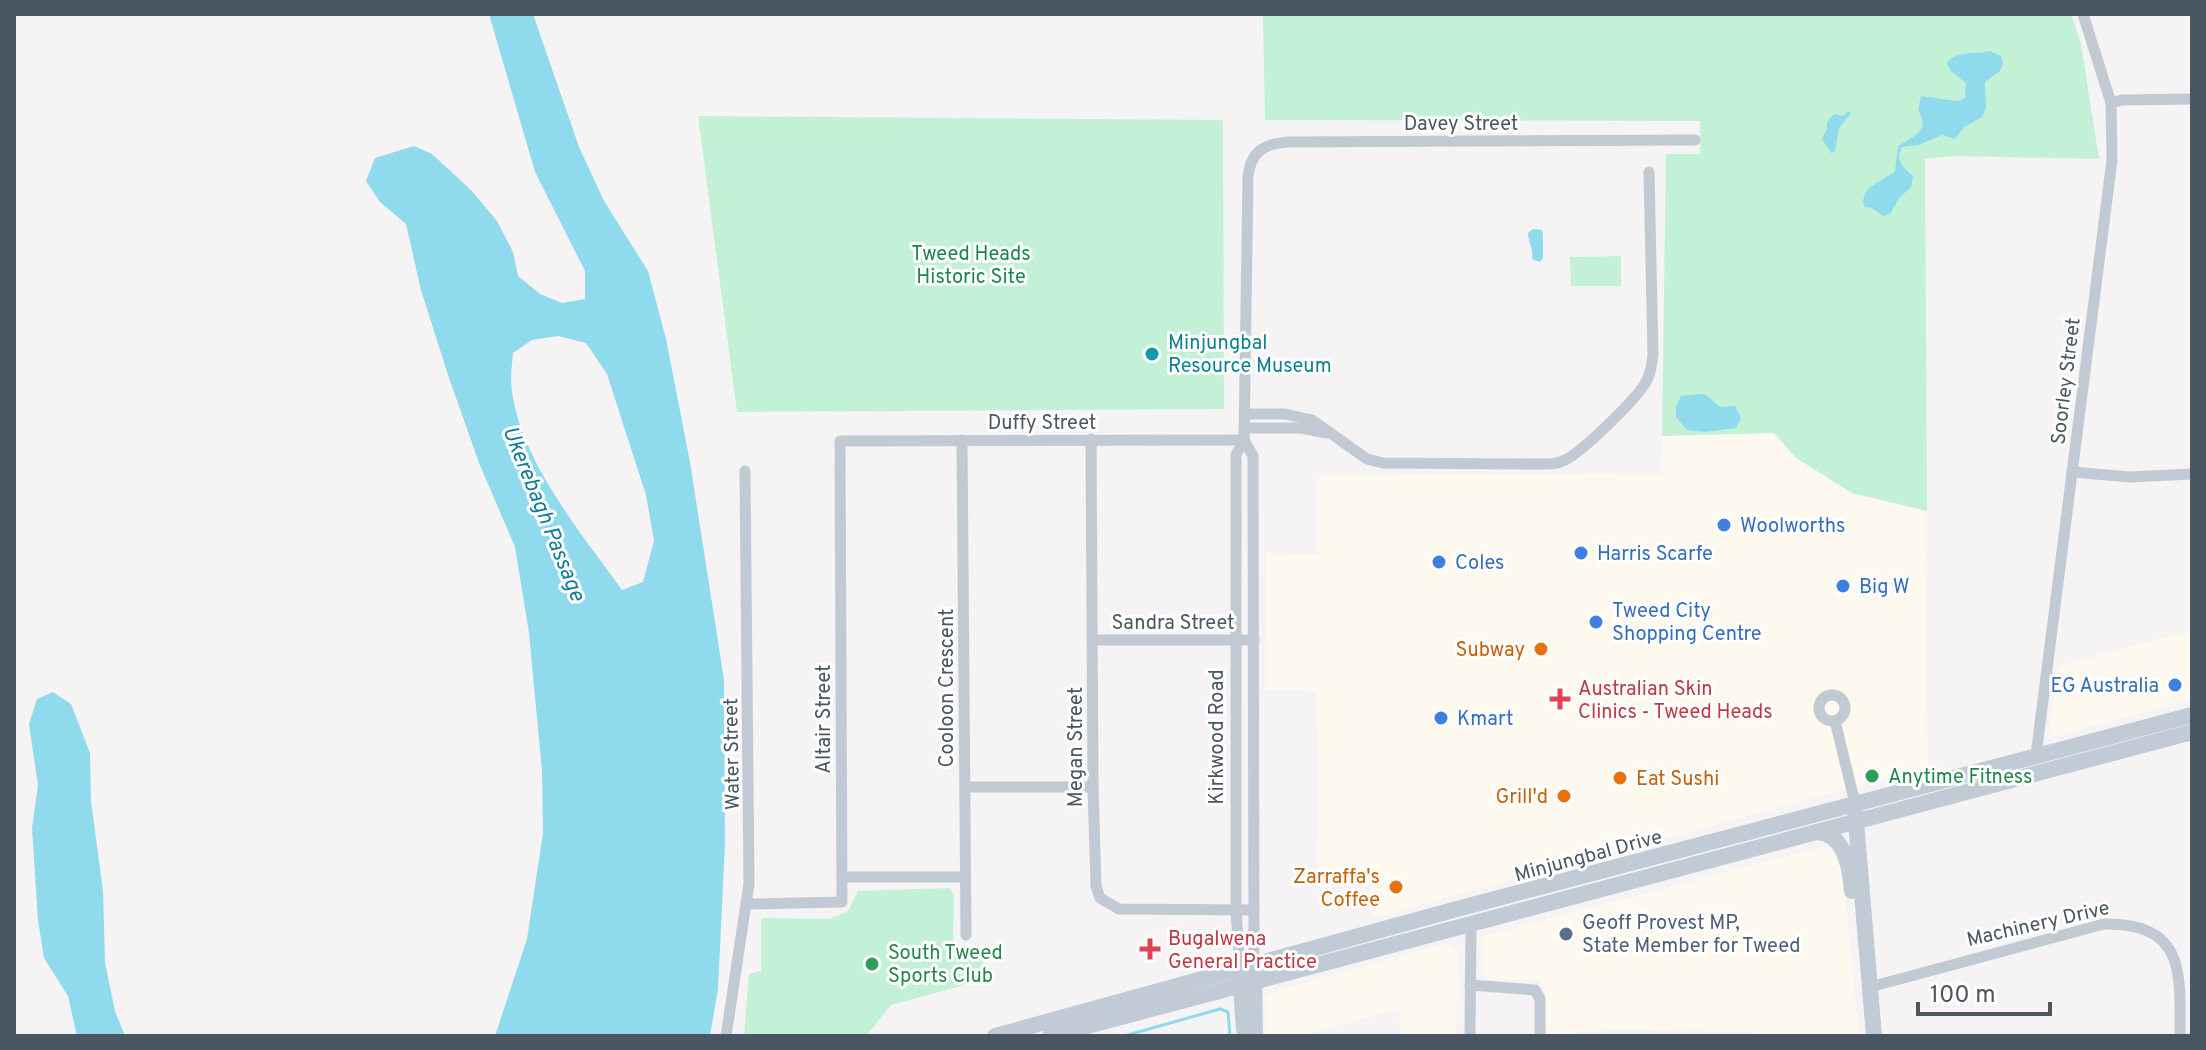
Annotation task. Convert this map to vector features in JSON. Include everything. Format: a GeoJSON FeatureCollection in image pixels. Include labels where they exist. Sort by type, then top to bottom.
{"type":"FeatureCollection","features":[{"type":"Feature","properties":{"kind":"main road","name":"Minjungbal Drive"},"geometry":{"type":"LineString","coordinates":[[1472,912],[1817,832],[1856,812],[2036,755],[2192,715]]}},
{"type":"Feature","properties":{"kind":"main road","name":"Minjungbal Drive"},"geometry":{"type":"LineString","coordinates":[[1050,1036],[1247,975],[1472,912],[1856,812],[2192,732]]}},
{"type":"Feature","properties":{"kind":"main road"},"geometry":{"type":"LineString","coordinates":[[1856,812],[1874,1036]]}},
{"type":"Feature","properties":{"kind":"main road"},"geometry":{"type":"LineString","coordinates":[[1817,832],[1833,836],[1844,854],[1851,880],[1860,955],[1870,982]]}},
{"type":"Feature","properties":{"kind":"main road","name":"Minjungbal Drive"},"geometry":{"type":"LineString","coordinates":[[995,1036],[1247,975]]}},
{"type":"Feature","properties":{"kind":"main road","name":"Kirkwood Road"},"geometry":{"type":"LineString","coordinates":[[1245,1036],[1247,975]]}},
{"type":"Feature","properties":{"kind":"main road","name":"Kirkwood Road"},"geometry":{"type":"LineString","coordinates":[[1247,975],[1255,1036]]}},
{"type":"Feature","properties":{"kind":"street","name":"Soorley Street"},"geometry":{"type":"LineString","coordinates":[[2036,755],[2112,160],[2111,103],[2083,14]]}},
{"type":"Feature","properties":{"kind":"street"},"geometry":{"type":"LineString","coordinates":[[2111,103],[2122,100],[2192,99]]}},
{"type":"Feature","properties":{"kind":"street","name":"Davey Street"},"geometry":{"type":"LineString","coordinates":[[1248,176],[1251,159],[1257,151],[1265,145],[1287,142],[1695,140]]}},
{"type":"Feature","properties":{"kind":"street"},"geometry":{"type":"LineString","coordinates":[[1245,414],[1298,416],[1317,423],[1367,459],[1383,463],[1554,464],[1567,459],[1582,449],[1637,393],[1646,382],[1651,368],[1649,172]]}},
{"type":"Feature","properties":{"kind":"street","name":"Kirkwood Road"},"geometry":{"type":"LineString","coordinates":[[1247,975],[1236,910],[1236,455],[1244,434],[1245,414],[1248,176]]}},
{"type":"Feature","properties":{"kind":"street","name":"Duffy Street"},"geometry":{"type":"LineString","coordinates":[[840,441],[1091,439],[1244,434],[1291,428],[1328,433]]}},
{"type":"Feature","properties":{"kind":"street","name":"Kirkwood Road"},"geometry":{"type":"LineString","coordinates":[[1244,434],[1253,456],[1254,910],[1247,975]]}},
{"type":"Feature","properties":{"kind":"street","name":"Megan Street"},"geometry":{"type":"LineString","coordinates":[[1091,439],[1093,787],[1096,886],[1100,898],[1119,909],[1254,910]]}},
{"type":"Feature","properties":{"kind":"street","name":"Cooloon Crescent"},"geometry":{"type":"LineString","coordinates":[[962,440],[966,935]]}},
{"type":"Feature","properties":{"kind":"street","name":"Altair Street"},"geometry":{"type":"LineString","coordinates":[[840,441],[842,877]]}},
{"type":"Feature","properties":{"kind":"street","name":"Water Street"},"geometry":{"type":"LineString","coordinates":[[726,1036],[747,904],[750,845],[745,471]]}},
{"type":"Feature","properties":{"kind":"street"},"geometry":{"type":"LineString","coordinates":[[2072,472],[2130,477],[2192,474]]}},
{"type":"Feature","properties":{"kind":"street","name":"Sandra Street"},"geometry":{"type":"LineString","coordinates":[[1093,640],[1254,640]]}},
{"type":"Feature","properties":{"kind":"street"},"geometry":{"type":"LineString","coordinates":[[1835,721],[1856,812]]}},
{"type":"Feature","properties":{"kind":"street"},"geometry":{"type":"LineString","coordinates":[[965,787],[1093,787]]}},
{"type":"Feature","properties":{"kind":"street"},"geometry":{"type":"LineString","coordinates":[[747,904],[842,902],[842,877],[964,877]]}},
{"type":"Feature","properties":{"kind":"street"},"geometry":{"type":"LineString","coordinates":[[1470,1036],[1472,912]]}},
{"type":"Feature","properties":{"kind":"street","name":"Machinery Drive"},"geometry":{"type":"LineString","coordinates":[[1870,982],[2104,924],[2125,924],[2152,932],[2174,956],[2180,975],[2180,1036]]}},
{"type":"Feature","properties":{"kind":"street"},"geometry":{"type":"LineString","coordinates":[[1470,985],[1535,990],[1540,999],[1540,1036]]}},
{"type":"Feature","properties":{"kind":"shaded area","name":"Tweed City Shopping Centre"},"geometry":{"type":"Polygon","coordinates":[[[1774,433],[1796,458],[1852,493],[1927,511],[1928,767],[1372,918],[1370,875],[1319,888],[1317,691],[1265,690],[1266,553],[1319,554],[1319,475],[1663,473],[1662,436],[1774,433]]]}},
{"type":"Feature","properties":{"kind":"shaded area"},"geometry":{"type":"Polygon","coordinates":[[[2192,630],[2192,700],[2048,738],[2058,666],[2192,630]]]}},
{"type":"Feature","properties":{"kind":"shaded area"},"geometry":{"type":"Polygon","coordinates":[[[1821,847],[1830,848],[1843,872],[1859,1036],[1755,1036],[1755,1032],[1619,1030],[1547,1034],[1546,994],[1540,980],[1489,980],[1483,975],[1483,936],[1821,847]]]}},
{"type":"Feature","properties":{"kind":"shaded area"},"geometry":{"type":"Polygon","coordinates":[[[1446,943],[1458,951],[1456,1036],[1402,1036],[1398,1009],[1299,1036],[1265,1036],[1265,994],[1446,943]]]}},
{"type":"Feature","properties":{"kind":"green space"},"geometry":{"type":"Polygon","coordinates":[[[1263,14],[2071,14],[2081,44],[2099,159],[1955,156],[1925,159],[1927,511],[1852,493],[1796,458],[1774,433],[1662,436],[1666,154],[1700,154],[1700,121],[1265,120],[1263,14]]]}},
{"type":"Feature","properties":{"kind":"green space","name":"Tweed Heads Historic Site"},"geometry":{"type":"Polygon","coordinates":[[[698,116],[1223,120],[1224,409],[737,412],[698,116]]]}},
{"type":"Feature","properties":{"kind":"green space"},"geometry":{"type":"Polygon","coordinates":[[[1621,256],[1621,286],[1571,286],[1570,257],[1621,256]]]}},
{"type":"Feature","properties":{"kind":"green space","name":"South Tweed Sports Club"},"geometry":{"type":"Polygon","coordinates":[[[949,888],[954,896],[953,942],[959,948],[971,948],[983,957],[983,980],[891,1005],[866,1036],[744,1036],[749,974],[761,971],[761,918],[830,919],[848,911],[858,891],[949,888]]]}},
{"type":"Feature","properties":{"kind":"water","name":"Ukerebagh Passage"},"geometry":{"type":"Polygon","coordinates":[[[489,14],[533,14],[579,147],[604,201],[648,271],[666,339],[690,462],[724,680],[725,843],[718,989],[710,1036],[495,1036],[527,939],[543,833],[542,771],[529,633],[515,547],[479,463],[448,375],[421,290],[406,224],[380,202],[366,181],[375,158],[414,146],[432,154],[471,190],[497,221],[513,252],[518,276],[540,294],[562,303],[585,299],[585,271],[535,172],[489,14]],[[558,336],[532,340],[513,353],[512,391],[527,444],[540,470],[622,590],[643,582],[654,541],[646,495],[607,374],[586,343],[558,336]]]}},
{"type":"Feature","properties":{"kind":"water"},"geometry":{"type":"Polygon","coordinates":[[[1990,51],[2001,56],[2003,64],[2000,71],[1985,82],[1986,108],[1982,117],[1964,127],[1955,139],[1942,135],[1918,145],[1902,147],[1899,156],[1903,167],[1913,176],[1911,187],[1900,197],[1890,214],[1883,216],[1872,208],[1864,207],[1863,200],[1868,189],[1895,171],[1898,146],[1922,128],[1918,110],[1921,96],[1957,101],[1965,98],[1966,83],[1951,71],[1947,63],[1960,55],[1990,51]]]}},
{"type":"Feature","properties":{"kind":"water"},"geometry":{"type":"Polygon","coordinates":[[[1848,111],[1851,113],[1839,128],[1835,151],[1831,153],[1822,139],[1827,122],[1834,114],[1843,116],[1848,111]]]}},
{"type":"Feature","properties":{"kind":"water"},"geometry":{"type":"Polygon","coordinates":[[[1533,229],[1542,230],[1543,234],[1543,258],[1540,262],[1532,259],[1528,233],[1533,229]]]}},
{"type":"Feature","properties":{"kind":"water"},"geometry":{"type":"Polygon","coordinates":[[[1706,395],[1720,407],[1735,406],[1741,418],[1736,428],[1705,432],[1687,430],[1676,417],[1676,407],[1681,396],[1706,395]]]}},
{"type":"Feature","properties":{"kind":"water"},"geometry":{"type":"Polygon","coordinates":[[[53,692],[71,704],[90,753],[91,801],[103,891],[105,963],[115,1011],[125,1036],[77,1036],[68,996],[44,958],[38,920],[32,828],[38,785],[29,724],[37,699],[53,692]]]}},
{"type":"Feature","properties":{"kind":"waterway"},"geometry":{"type":"LineString","coordinates":[[1124,1036],[1220,1009],[1228,1012],[1230,1036]]}},
{"type":"Feature","properties":{"kind":"place","name":"Minjungbal Resource Museum"},"geometry":{"type":"Point","coordinates":[1152,354]}},
{"type":"Feature","properties":{"kind":"place","name":"Woolworths"},"geometry":{"type":"Point","coordinates":[1724,525]}},
{"type":"Feature","properties":{"kind":"place","name":"Harris Scarfe"},"geometry":{"type":"Point","coordinates":[1581,553]}},
{"type":"Feature","properties":{"kind":"place","name":"Coles"},"geometry":{"type":"Point","coordinates":[1439,562]}},
{"type":"Feature","properties":{"kind":"place","name":"Big W"},"geometry":{"type":"Point","coordinates":[1843,586]}},
{"type":"Feature","properties":{"kind":"place","name":"Tweed City Shopping Centre"},"geometry":{"type":"Point","coordinates":[1596,622]}},
{"type":"Feature","properties":{"kind":"place","name":"Subway"},"geometry":{"type":"Point","coordinates":[1541,649]}},
{"type":"Feature","properties":{"kind":"place","name":"EG Australia"},"geometry":{"type":"Point","coordinates":[2175,685]}},
{"type":"Feature","properties":{"kind":"place","name":"Australian Skin Clinics - Tweed Heads"},"geometry":{"type":"Point","coordinates":[1560,699]}},
{"type":"Feature","properties":{"kind":"place","name":"Kmart"},"geometry":{"type":"Point","coordinates":[1441,718]}},
{"type":"Feature","properties":{"kind":"place","name":"Anytime Fitness"},"geometry":{"type":"Point","coordinates":[1872,776]}},
{"type":"Feature","properties":{"kind":"place","name":"Eat Sushi"},"geometry":{"type":"Point","coordinates":[1620,778]}},
{"type":"Feature","properties":{"kind":"place","name":"Grill'd"},"geometry":{"type":"Point","coordinates":[1564,796]}},
{"type":"Feature","properties":{"kind":"place","name":"Zarraffa's Coffee"},"geometry":{"type":"Point","coordinates":[1396,887]}},
{"type":"Feature","properties":{"kind":"place","name":"Geoff Provest MP, State Member for Tweed"},"geometry":{"type":"Point","coordinates":[1566,934]}},
{"type":"Feature","properties":{"kind":"place","name":"Bugalwena General Practice"},"geometry":{"type":"Point","coordinates":[1150,949]}},
{"type":"Feature","properties":{"kind":"place","name":"South Tweed Sports Club"},"geometry":{"type":"Point","coordinates":[872,964]}}]}
